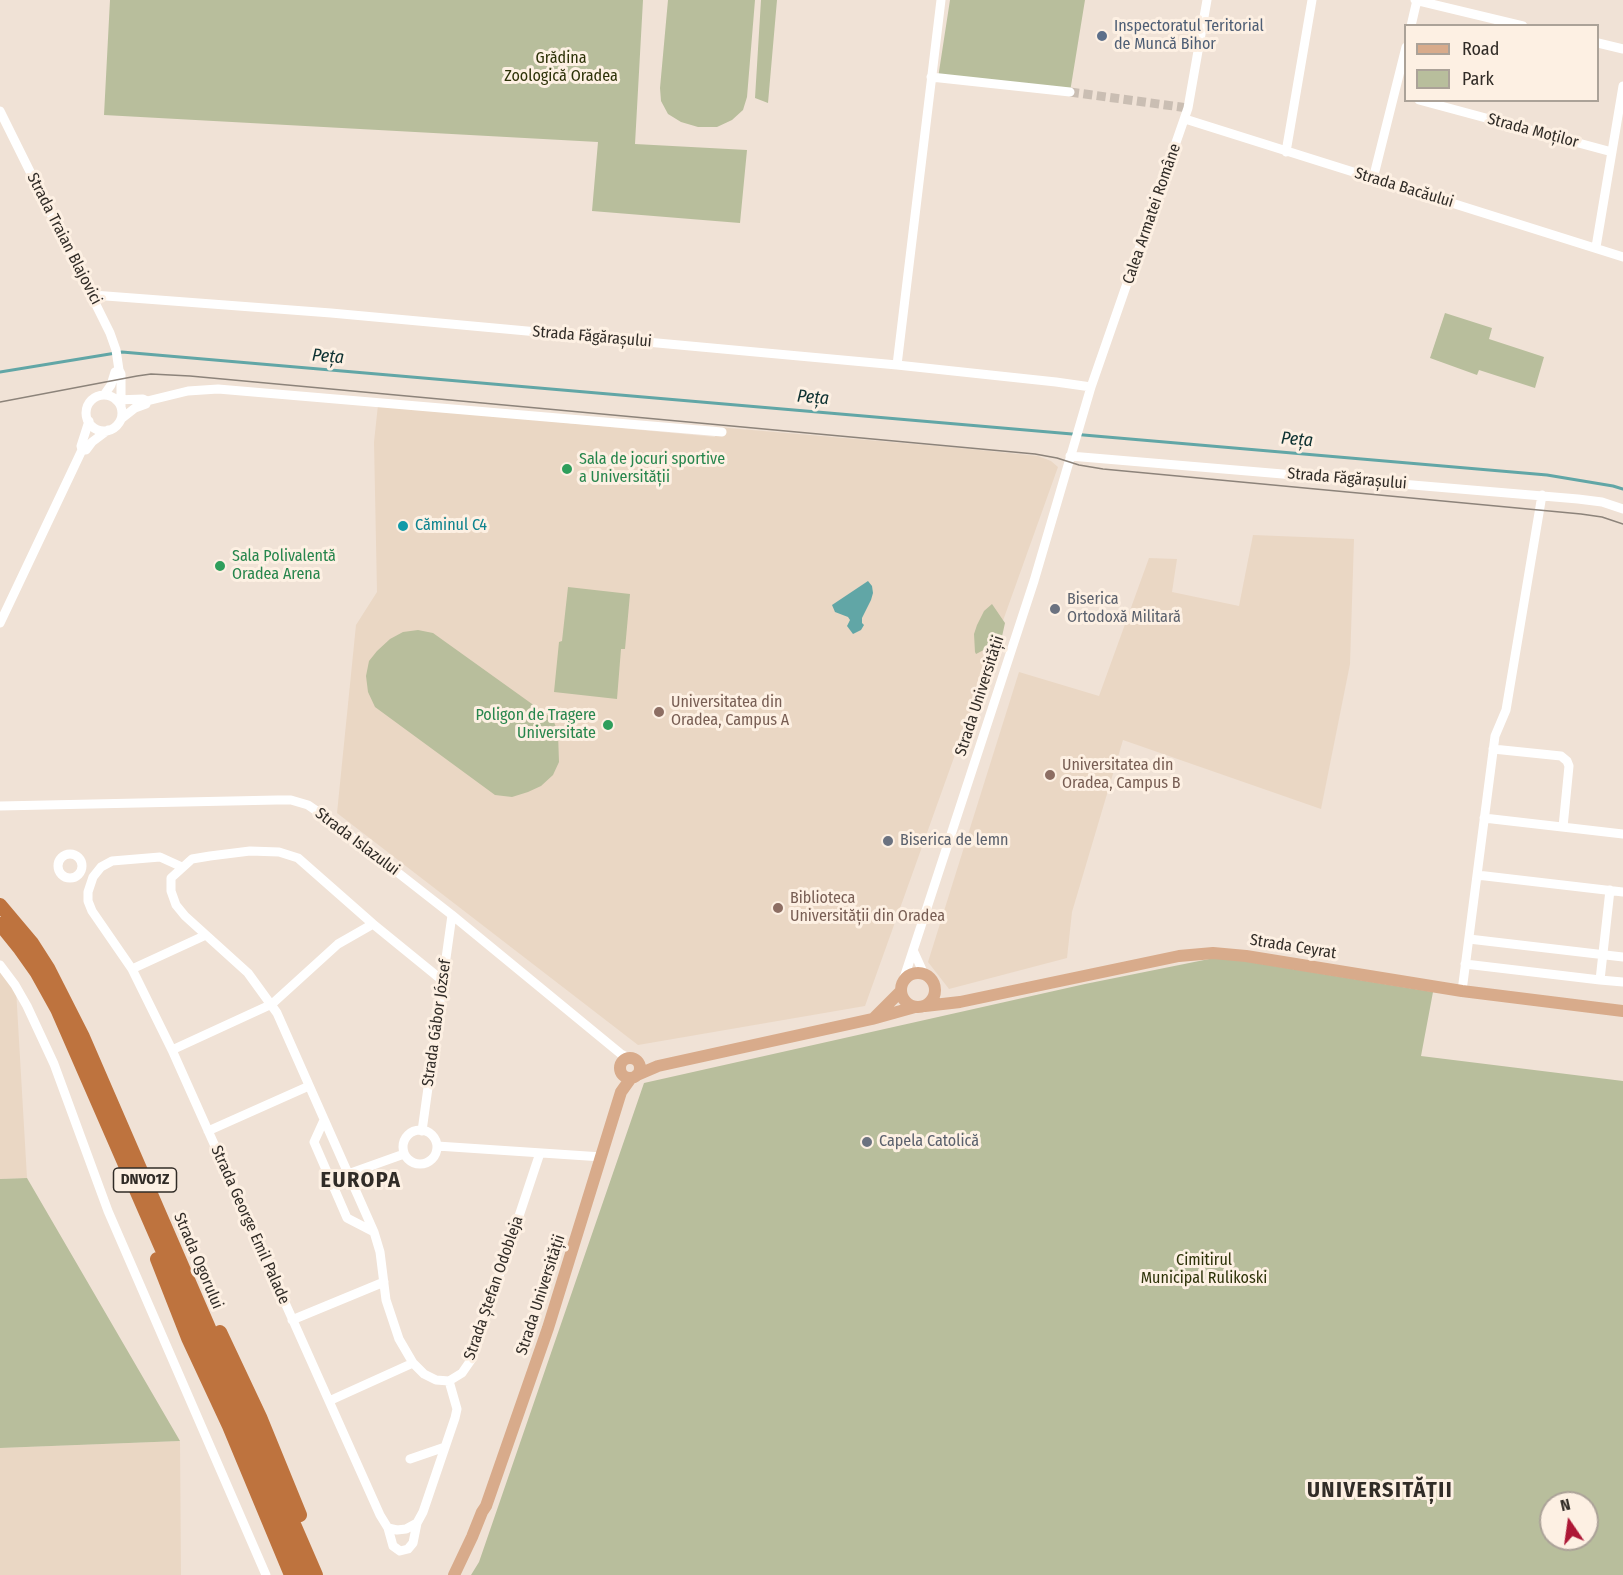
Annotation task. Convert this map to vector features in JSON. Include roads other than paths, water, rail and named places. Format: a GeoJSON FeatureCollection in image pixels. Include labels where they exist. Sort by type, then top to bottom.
{"type":"FeatureCollection","features":[{"type":"Feature","properties":{"kind":"highway","name":"Strada Ogorului"},"geometry":{"type":"LineString","coordinates":[[0,905],[32,943],[67,1004],[304,1575]]}},
{"type":"Feature","properties":{"kind":"highway","name":"Strada Ogorului"},"geometry":{"type":"LineString","coordinates":[[0,924],[38,973],[57,1009],[137,1176],[316,1575]]}},
{"type":"Feature","properties":{"kind":"highway"},"geometry":{"type":"LineString","coordinates":[[291,1575],[229,1426],[188,1338],[142,1220],[131,1187],[137,1176],[150,1182],[156,1193],[248,1391],[326,1575]]}},
{"type":"Feature","properties":{"kind":"main road","name":"Strada Ceyrat"},"geometry":{"type":"LineString","coordinates":[[920,1006],[960,1002],[1179,956],[1212,953],[1246,956],[1462,992],[1623,1011]]}},
{"type":"Feature","properties":{"kind":"main road"},"geometry":{"type":"LineString","coordinates":[[920,1006],[905,1002],[902,986],[913,974],[929,979],[960,1002]]}},
{"type":"Feature","properties":{"kind":"main road"},"geometry":{"type":"LineString","coordinates":[[629,1068],[658,1066],[872,1019],[920,1006],[930,1002],[935,993],[929,979]]}},
{"type":"Feature","properties":{"kind":"main road","name":"Strada Universității"},"geometry":{"type":"LineString","coordinates":[[872,1019],[902,986]]}},
{"type":"Feature","properties":{"kind":"main road","name":"Strada Universității"},"geometry":{"type":"LineString","coordinates":[[454,1575],[486,1506],[548,1329],[629,1068]]}},
{"type":"Feature","properties":{"kind":"main road","name":"Strada Universității"},"geometry":{"type":"LineString","coordinates":[[460,1575],[477,1540],[486,1514],[486,1506]]}},
{"type":"Feature","properties":{"kind":"street"},"geometry":{"type":"LineString","coordinates":[[897,365],[941,0]]}},
{"type":"Feature","properties":{"kind":"street","name":"Calea Armatei Române"},"geometry":{"type":"LineString","coordinates":[[1079,424],[1185,119],[1207,0]]}},
{"type":"Feature","properties":{"kind":"street"},"geometry":{"type":"LineString","coordinates":[[1286,152],[1311,0]]}},
{"type":"Feature","properties":{"kind":"street"},"geometry":{"type":"LineString","coordinates":[[1411,24],[1417,0],[1515,24]]}},
{"type":"Feature","properties":{"kind":"street"},"geometry":{"type":"LineString","coordinates":[[1599,43],[1623,49]]}},
{"type":"Feature","properties":{"kind":"street"},"geometry":{"type":"LineString","coordinates":[[1373,179],[1404,55]]}},
{"type":"Feature","properties":{"kind":"street"},"geometry":{"type":"LineString","coordinates":[[931,77],[1070,92]]}},
{"type":"Feature","properties":{"kind":"street"},"geometry":{"type":"LineString","coordinates":[[1596,247],[1623,86]]}},
{"type":"Feature","properties":{"kind":"street"},"geometry":{"type":"LineString","coordinates":[[1394,94],[1404,96]]}},
{"type":"Feature","properties":{"kind":"street","name":"Strada Moților"},"geometry":{"type":"LineString","coordinates":[[1426,102],[1612,152]]}},
{"type":"Feature","properties":{"kind":"street","name":"Strada Traian Blajovici"},"geometry":{"type":"LineString","coordinates":[[0,111],[110,333],[121,374],[119,402]]}},
{"type":"Feature","properties":{"kind":"street","name":"Strada Bacăului"},"geometry":{"type":"LineString","coordinates":[[1185,119],[1623,257]]}},
{"type":"Feature","properties":{"kind":"street","name":"Strada Făgărașului"},"geometry":{"type":"LineString","coordinates":[[93,295],[897,365],[1056,381],[1091,387]]}},
{"type":"Feature","properties":{"kind":"street"},"geometry":{"type":"LineString","coordinates":[[104,395],[118,369]]}},
{"type":"Feature","properties":{"kind":"street"},"geometry":{"type":"LineString","coordinates":[[119,402],[143,399],[147,401],[188,391],[218,389],[722,432]]}},
{"type":"Feature","properties":{"kind":"street"},"geometry":{"type":"LineString","coordinates":[[0,623],[82,450],[81,446],[89,421],[87,410],[90,402],[96,397],[110,396],[119,402],[122,412],[121,419]]}},
{"type":"Feature","properties":{"kind":"street"},"geometry":{"type":"LineString","coordinates":[[82,450],[86,450],[92,442],[116,426],[135,408],[146,404],[147,401]]}},
{"type":"Feature","properties":{"kind":"street"},"geometry":{"type":"LineString","coordinates":[[89,421],[96,429],[108,430]]}},
{"type":"Feature","properties":{"kind":"street","name":"Strada Universității"},"geometry":{"type":"LineString","coordinates":[[902,986],[1034,581],[1079,424]]}},
{"type":"Feature","properties":{"kind":"street","name":"Strada Făgărașului"},"geometry":{"type":"LineString","coordinates":[[1071,453],[1542,495],[1602,502],[1623,508]]}},
{"type":"Feature","properties":{"kind":"street"},"geometry":{"type":"LineString","coordinates":[[1462,992],[1495,736],[1506,710],[1542,495]]}},
{"type":"Feature","properties":{"kind":"street"},"geometry":{"type":"LineString","coordinates":[[1493,749],[1561,756],[1567,761],[1569,766],[1563,827]]}},
{"type":"Feature","properties":{"kind":"street","name":"Strada Islazului"},"geometry":{"type":"LineString","coordinates":[[0,806],[298,801],[317,810],[452,915],[618,1051],[629,1068]]}},
{"type":"Feature","properties":{"kind":"street"},"geometry":{"type":"LineString","coordinates":[[1484,818],[1623,834]]}},
{"type":"Feature","properties":{"kind":"street"},"geometry":{"type":"LineString","coordinates":[[443,981],[373,924],[298,858],[279,852],[250,851],[210,856],[192,859],[171,878],[171,891],[176,905],[185,916],[248,973],[277,1013],[374,1232],[380,1252],[386,1300],[399,1339],[413,1363],[424,1374],[436,1380],[449,1381]]}},
{"type":"Feature","properties":{"kind":"street"},"geometry":{"type":"LineString","coordinates":[[81,872],[93,877],[100,867],[112,861],[160,857],[182,867]]}},
{"type":"Feature","properties":{"kind":"street"},"geometry":{"type":"LineString","coordinates":[[1477,875],[1623,891]]}},
{"type":"Feature","properties":{"kind":"street","name":"Strada George Emil Palade"},"geometry":{"type":"LineString","coordinates":[[93,877],[88,892],[88,901],[92,911],[132,969],[172,1050],[380,1515],[388,1528],[393,1546],[399,1551],[408,1549],[413,1543],[417,1523],[423,1512],[455,1418],[457,1409],[449,1381]]}},
{"type":"Feature","properties":{"kind":"street"},"geometry":{"type":"LineString","coordinates":[[1600,980],[1610,890]]}},
{"type":"Feature","properties":{"kind":"street","name":"Strada Gábor József"},"geometry":{"type":"LineString","coordinates":[[423,1131],[452,915]]}},
{"type":"Feature","properties":{"kind":"street"},"geometry":{"type":"LineString","coordinates":[[172,1050],[272,1004],[338,944],[373,924]]}},
{"type":"Feature","properties":{"kind":"street"},"geometry":{"type":"LineString","coordinates":[[132,969],[206,935]]}},
{"type":"Feature","properties":{"kind":"street"},"geometry":{"type":"LineString","coordinates":[[1469,939],[1623,957]]}},
{"type":"Feature","properties":{"kind":"street"},"geometry":{"type":"LineString","coordinates":[[913,950],[929,979]]}},
{"type":"Feature","properties":{"kind":"street"},"geometry":{"type":"LineString","coordinates":[[1465,964],[1623,982]]}},
{"type":"Feature","properties":{"kind":"street"},"geometry":{"type":"LineString","coordinates":[[0,965],[27,1006],[50,1054],[108,1211],[266,1575]]}},
{"type":"Feature","properties":{"kind":"street","name":"Strada George Emil Palade"},"geometry":{"type":"LineString","coordinates":[[208,1131],[309,1086]]}},
{"type":"Feature","properties":{"kind":"street"},"geometry":{"type":"LineString","coordinates":[[324,1120],[314,1142],[347,1218],[374,1232]]}},
{"type":"Feature","properties":{"kind":"street"},"geometry":{"type":"LineString","coordinates":[[414,1131],[428,1132],[437,1146],[435,1155],[426,1163],[414,1163],[404,1154],[404,1141],[414,1131]]}},
{"type":"Feature","properties":{"kind":"street"},"geometry":{"type":"LineString","coordinates":[[437,1146],[602,1157]]}},
{"type":"Feature","properties":{"kind":"street","name":"Strada Ștefan Odobleja"},"geometry":{"type":"LineString","coordinates":[[449,1381],[462,1373],[471,1360],[540,1153]]}},
{"type":"Feature","properties":{"kind":"street"},"geometry":{"type":"LineString","coordinates":[[348,1173],[404,1154]]}},
{"type":"Feature","properties":{"kind":"street","name":"Strada George Emil Palade"},"geometry":{"type":"LineString","coordinates":[[292,1320],[384,1282]]}},
{"type":"Feature","properties":{"kind":"street"},"geometry":{"type":"LineString","coordinates":[[329,1401],[413,1363]]}},
{"type":"Feature","properties":{"kind":"street"},"geometry":{"type":"LineString","coordinates":[[410,1459],[445,1447]]}},
{"type":"Feature","properties":{"kind":"street"},"geometry":{"type":"LineString","coordinates":[[388,1528],[406,1529],[417,1523]]}},
{"type":"Feature","properties":{"kind":"water"},"geometry":{"type":"Polygon","coordinates":[[[868,581],[873,593],[862,618],[864,625],[861,630],[853,634],[847,626],[850,620],[848,617],[835,612],[832,605],[868,581]]]}},
{"type":"Feature","properties":{"kind":"waterway","name":"Peța"},"geometry":{"type":"LineString","coordinates":[[0,372],[122,352],[1547,475],[1623,489]]}},
{"type":"Feature","properties":{"kind":"tunnel"},"geometry":{"type":"LineString","coordinates":[[1070,92],[1188,108]]}},
{"type":"Feature","properties":{"kind":"tram line"},"geometry":{"type":"LineString","coordinates":[[0,402],[151,374],[190,376],[1035,454],[1103,469],[1581,514],[1602,517],[1623,524]]}},
{"type":"Feature","properties":{"kind":"place","name":"Inspectoratul Teritorial de Muncă Bihor"},"geometry":{"type":"Point","coordinates":[1102,36]}},
{"type":"Feature","properties":{"kind":"place","name":"Sala de jocuri sportive a Universității"},"geometry":{"type":"Point","coordinates":[567,469]}},
{"type":"Feature","properties":{"kind":"place","name":"Căminul C4"},"geometry":{"type":"Point","coordinates":[403,526]}},
{"type":"Feature","properties":{"kind":"place","name":"Sala Polivalentă Oradea Arena"},"geometry":{"type":"Point","coordinates":[220,566]}},
{"type":"Feature","properties":{"kind":"place","name":"Biserica Ortodoxă Militară"},"geometry":{"type":"Point","coordinates":[1055,609]}},
{"type":"Feature","properties":{"kind":"place","name":"Universitatea din Oradea, Campus A"},"geometry":{"type":"Point","coordinates":[659,712]}},
{"type":"Feature","properties":{"kind":"place","name":"Poligon de Tragere Universitate"},"geometry":{"type":"Point","coordinates":[608,725]}},
{"type":"Feature","properties":{"kind":"place","name":"Universitatea din Oradea, Campus B"},"geometry":{"type":"Point","coordinates":[1050,775]}},
{"type":"Feature","properties":{"kind":"place","name":"Biserica de lemn"},"geometry":{"type":"Point","coordinates":[888,841]}},
{"type":"Feature","properties":{"kind":"place","name":"Biblioteca Universității din Oradea"},"geometry":{"type":"Point","coordinates":[778,908]}},
{"type":"Feature","properties":{"kind":"place","name":"Capela Catolică"},"geometry":{"type":"Point","coordinates":[867,1142]}},
{"type":"Feature","properties":{"kind":"district","name":"EUROPA"},"geometry":{"type":"Point","coordinates":[361,1181]}},
{"type":"Feature","properties":{"kind":"district","name":"UNIVERSITĂȚII"},"geometry":{"type":"Point","coordinates":[1380,1491]}},
{"type":"Feature","properties":{"kind":"park label","name":"Grădina Zoologică Oradea"},"geometry":{"type":"Point","coordinates":[561,68]}},
{"type":"Feature","properties":{"kind":"park label","name":"Cimitirul Municipal Rulikoski"},"geometry":{"type":"Point","coordinates":[1204,1270]}}]}
